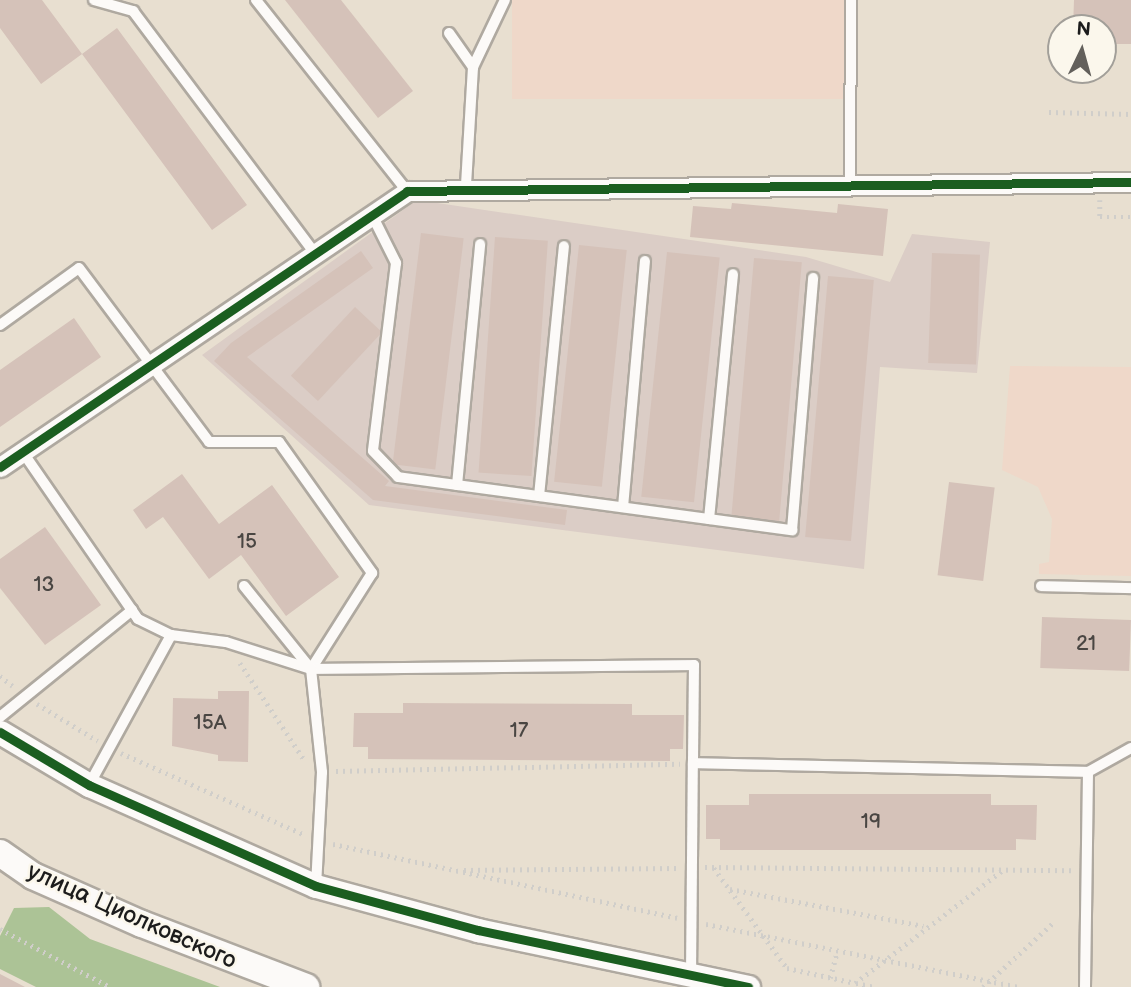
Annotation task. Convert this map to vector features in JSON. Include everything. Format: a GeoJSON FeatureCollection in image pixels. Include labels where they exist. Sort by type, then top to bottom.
{"type":"FeatureCollection","features":[{"type":"Feature","properties":{"kind":"main road","name":"улица Циолковского"},"geometry":{"type":"LineString","coordinates":[[0,853],[142,925],[306,987]]}},
{"type":"Feature","properties":{"kind":"street"},"geometry":{"type":"LineString","coordinates":[[0,467],[316,256],[407,191],[466,185],[1131,182]]}},
{"type":"Feature","properties":{"kind":"street"},"geometry":{"type":"LineString","coordinates":[[0,732],[89,785],[316,886],[478,930],[748,987]]}},
{"type":"Feature","properties":{"kind":"lane"},"geometry":{"type":"LineString","coordinates":[[94,0],[133,11],[316,256]]}},
{"type":"Feature","properties":{"kind":"lane"},"geometry":{"type":"LineString","coordinates":[[256,0],[407,191]]}},
{"type":"Feature","properties":{"kind":"lane"},"geometry":{"type":"LineString","coordinates":[[466,185],[473,67],[505,0]]}},
{"type":"Feature","properties":{"kind":"lane"},"geometry":{"type":"LineString","coordinates":[[850,184],[851,0]]}},
{"type":"Feature","properties":{"kind":"lane"},"geometry":{"type":"LineString","coordinates":[[449,33],[473,67]]}},
{"type":"Feature","properties":{"kind":"lane"},"geometry":{"type":"LineString","coordinates":[[372,215],[396,263],[373,451],[398,477],[792,530],[813,278]]}},
{"type":"Feature","properties":{"kind":"lane"},"geometry":{"type":"LineString","coordinates":[[457,485],[480,244]]}},
{"type":"Feature","properties":{"kind":"lane"},"geometry":{"type":"LineString","coordinates":[[539,496],[564,246]]}},
{"type":"Feature","properties":{"kind":"lane"},"geometry":{"type":"LineString","coordinates":[[623,507],[645,261]]}},
{"type":"Feature","properties":{"kind":"lane"},"geometry":{"type":"LineString","coordinates":[[0,325],[79,268],[209,442],[279,442],[372,573],[311,669]]}},
{"type":"Feature","properties":{"kind":"lane"},"geometry":{"type":"LineString","coordinates":[[709,519],[733,274]]}},
{"type":"Feature","properties":{"kind":"lane"},"geometry":{"type":"LineString","coordinates":[[22,451],[132,610],[171,635],[226,642],[311,669],[694,665],[690,868],[694,922],[691,975]]}},
{"type":"Feature","properties":{"kind":"lane"},"geometry":{"type":"LineString","coordinates":[[244,586],[311,669],[321,772],[316,886]]}},
{"type":"Feature","properties":{"kind":"lane"},"geometry":{"type":"LineString","coordinates":[[1041,586],[1131,588]]}},
{"type":"Feature","properties":{"kind":"lane"},"geometry":{"type":"LineString","coordinates":[[0,717],[29,699],[132,610]]}},
{"type":"Feature","properties":{"kind":"lane"},"geometry":{"type":"LineString","coordinates":[[89,785],[171,635]]}},
{"type":"Feature","properties":{"kind":"lane"},"geometry":{"type":"LineString","coordinates":[[693,763],[1088,772],[1131,748]]}},
{"type":"Feature","properties":{"kind":"lane"},"geometry":{"type":"LineString","coordinates":[[1084,987],[1088,772]]}},
{"type":"Feature","properties":{"kind":"path"},"geometry":{"type":"LineString","coordinates":[[1049,112],[1131,114]]}},
{"type":"Feature","properties":{"kind":"path"},"geometry":{"type":"LineString","coordinates":[[1099,182],[1100,217],[1131,217]]}},
{"type":"Feature","properties":{"kind":"path"},"geometry":{"type":"LineString","coordinates":[[226,642],[312,772],[693,763]]}},
{"type":"Feature","properties":{"kind":"path"},"geometry":{"type":"LineString","coordinates":[[0,676],[29,699],[108,747],[318,841],[763,937],[1018,987]]}},
{"type":"Feature","properties":{"kind":"path"},"geometry":{"type":"LineString","coordinates":[[456,870],[713,867],[1086,870]]}},
{"type":"Feature","properties":{"kind":"path"},"geometry":{"type":"LineString","coordinates":[[713,867],[788,968],[875,987]]}},
{"type":"Feature","properties":{"kind":"path"},"geometry":{"type":"LineString","coordinates":[[855,983],[878,959],[1004,869]]}},
{"type":"Feature","properties":{"kind":"path"},"geometry":{"type":"LineString","coordinates":[[729,889],[925,926]]}},
{"type":"Feature","properties":{"kind":"path"},"geometry":{"type":"LineString","coordinates":[[983,987],[1054,922]]}},
{"type":"Feature","properties":{"kind":"path"},"geometry":{"type":"LineString","coordinates":[[0,929],[110,987]]}},
{"type":"Feature","properties":{"kind":"path"},"geometry":{"type":"LineString","coordinates":[[830,978],[836,952]]}},
{"type":"Feature","properties":{"kind":"shaded area"},"geometry":{"type":"Polygon","coordinates":[[[512,0],[847,0],[847,99],[512,99],[512,0]]]}},
{"type":"Feature","properties":{"kind":"shaded area"},"geometry":{"type":"Polygon","coordinates":[[[417,200],[806,257],[890,282],[912,234],[990,242],[977,373],[880,367],[864,569],[369,505],[202,355],[417,200]]]}},
{"type":"Feature","properties":{"kind":"shaded area"},"geometry":{"type":"Polygon","coordinates":[[[1010,366],[1131,367],[1131,576],[1039,574],[1039,564],[1049,562],[1052,519],[1038,487],[1002,470],[1010,366]]]}},
{"type":"Feature","properties":{"kind":"green space"},"geometry":{"type":"Polygon","coordinates":[[[49,907],[90,939],[220,987],[36,987],[0,969],[0,936],[14,908],[49,907]]]}},
{"type":"Feature","properties":{"kind":"building"},"geometry":{"type":"Polygon","coordinates":[[[0,0],[42,0],[82,54],[41,84],[0,28],[0,0]]]}},
{"type":"Feature","properties":{"kind":"building"},"geometry":{"type":"Polygon","coordinates":[[[285,0],[341,0],[413,91],[378,118],[285,0]]]}},
{"type":"Feature","properties":{"kind":"building"},"geometry":{"type":"Polygon","coordinates":[[[1074,0],[1131,0],[1131,44],[1117,44],[1117,14],[1074,14],[1074,0]]]}},
{"type":"Feature","properties":{"kind":"building"},"geometry":{"type":"Polygon","coordinates":[[[117,28],[247,205],[212,230],[82,54],[117,28]]]}},
{"type":"Feature","properties":{"kind":"building"},"geometry":{"type":"Polygon","coordinates":[[[732,203],[837,213],[838,204],[888,209],[883,256],[690,237],[693,206],[731,209],[732,203]]]}},
{"type":"Feature","properties":{"kind":"building"},"geometry":{"type":"Polygon","coordinates":[[[421,233],[464,238],[435,470],[393,464],[421,233]]]}},
{"type":"Feature","properties":{"kind":"building"},"geometry":{"type":"Polygon","coordinates":[[[495,237],[548,241],[531,476],[479,472],[495,237]]]}},
{"type":"Feature","properties":{"kind":"building"},"geometry":{"type":"Polygon","coordinates":[[[579,245],[627,250],[602,487],[554,482],[579,245]]]}},
{"type":"Feature","properties":{"kind":"building"},"geometry":{"type":"Polygon","coordinates":[[[361,251],[373,268],[247,357],[389,481],[385,486],[567,510],[565,525],[373,500],[214,361],[231,343],[361,251]]]}},
{"type":"Feature","properties":{"kind":"building"},"geometry":{"type":"Polygon","coordinates":[[[667,252],[720,258],[694,502],[641,497],[667,252]]]}},
{"type":"Feature","properties":{"kind":"building"},"geometry":{"type":"Polygon","coordinates":[[[932,253],[980,255],[976,365],[928,363],[932,253]]]}},
{"type":"Feature","properties":{"kind":"building"},"geometry":{"type":"Polygon","coordinates":[[[754,258],[802,262],[779,521],[731,517],[754,258]]]}},
{"type":"Feature","properties":{"kind":"building"},"geometry":{"type":"Polygon","coordinates":[[[828,276],[874,280],[851,541],[805,537],[828,276]]]}},
{"type":"Feature","properties":{"kind":"building"},"geometry":{"type":"Polygon","coordinates":[[[355,307],[382,332],[318,401],[291,376],[355,307]]]}},
{"type":"Feature","properties":{"kind":"building"},"geometry":{"type":"Polygon","coordinates":[[[74,318],[101,357],[0,427],[0,370],[74,318]]]}},
{"type":"Feature","properties":{"kind":"building"},"geometry":{"type":"Polygon","coordinates":[[[182,474],[219,524],[272,485],[339,577],[286,616],[241,555],[209,579],[163,517],[146,529],[133,510],[182,474]]]}},
{"type":"Feature","properties":{"kind":"building"},"geometry":{"type":"Polygon","coordinates":[[[949,482],[995,488],[983,581],[938,575],[949,482]]]}},
{"type":"Feature","properties":{"kind":"building"},"geometry":{"type":"Polygon","coordinates":[[[45,527],[101,605],[45,645],[0,588],[0,559],[45,527]]]}},
{"type":"Feature","properties":{"kind":"building"},"geometry":{"type":"Polygon","coordinates":[[[1042,617],[1131,620],[1129,671],[1040,668],[1042,617]]]}},
{"type":"Feature","properties":{"kind":"building"},"geometry":{"type":"Polygon","coordinates":[[[218,691],[249,691],[248,762],[218,761],[218,755],[172,746],[173,698],[218,699],[218,691]]]}},
{"type":"Feature","properties":{"kind":"building"},"geometry":{"type":"Polygon","coordinates":[[[403,703],[632,704],[632,715],[684,715],[683,749],[670,749],[670,761],[368,759],[368,747],[353,747],[354,713],[403,713],[403,703]]]}},
{"type":"Feature","properties":{"kind":"building"},"geometry":{"type":"Polygon","coordinates":[[[749,794],[991,794],[991,805],[1037,805],[1036,840],[1016,839],[1016,850],[720,850],[720,839],[706,839],[706,805],[749,805],[749,794]]]}},
{"type":"Feature","properties":{"kind":"building"},"geometry":{"type":"Polygon","coordinates":[[[0,974],[25,987],[0,987],[0,974]]]}},
{"type":"Feature","properties":{"kind":"cycle path"},"geometry":{"type":"LineString","coordinates":[[0,467],[407,191],[1131,182]]}},
{"type":"Feature","properties":{"kind":"cycle path"},"geometry":{"type":"LineString","coordinates":[[0,732],[89,785],[316,886],[478,930],[748,987]]}}]}
